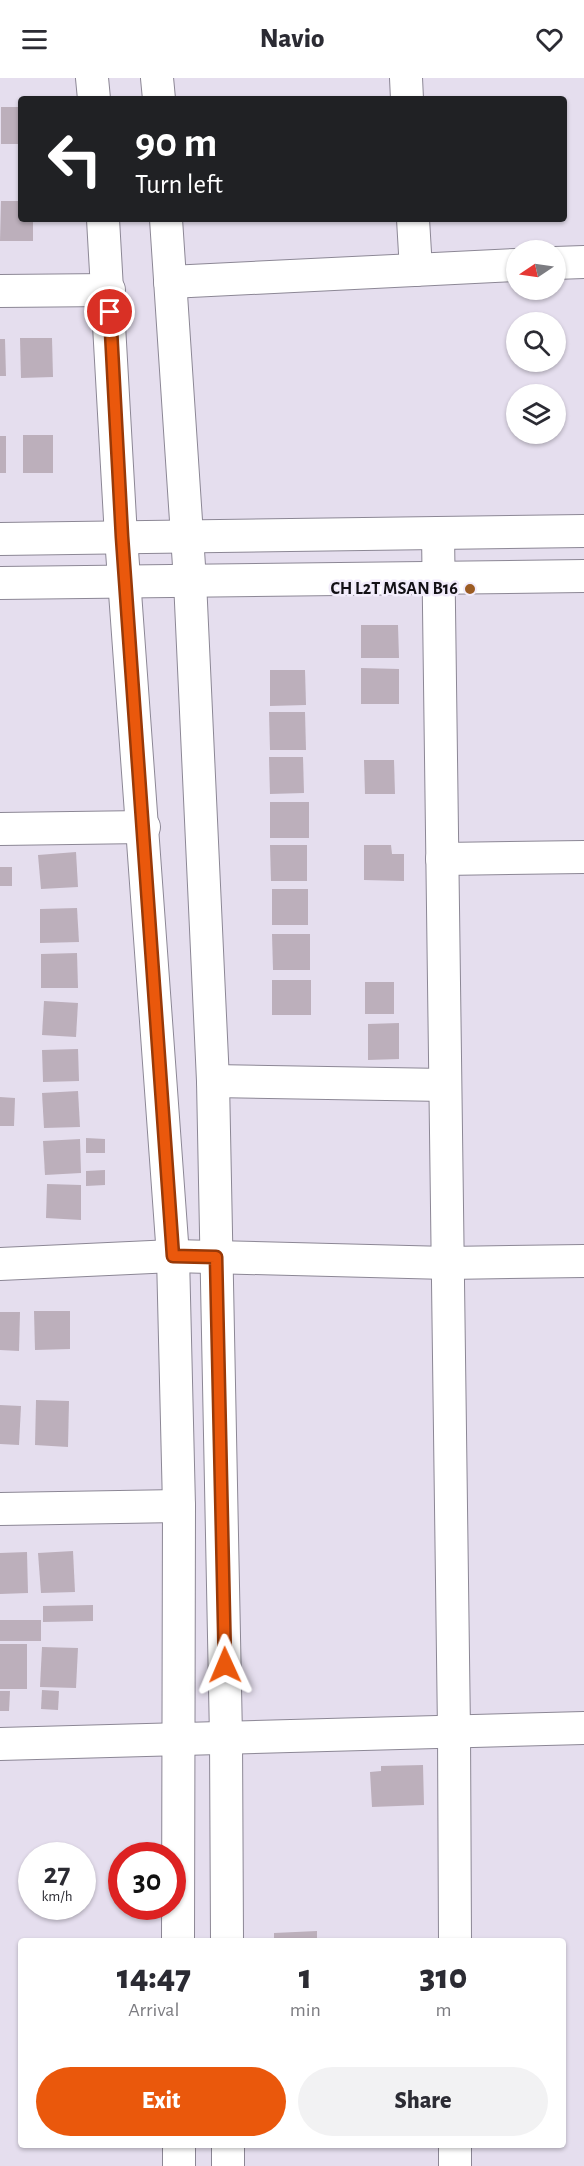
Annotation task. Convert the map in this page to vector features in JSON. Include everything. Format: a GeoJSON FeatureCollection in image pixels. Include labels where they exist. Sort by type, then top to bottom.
{"type":"FeatureCollection","features":[{"type":"Feature","properties":{"kind":"street"},"geometry":{"type":"LineString","coordinates":[[92,78],[94,96]]}},
{"type":"Feature","properties":{"kind":"street"},"geometry":{"type":"LineString","coordinates":[[157,78],[159,96]]}},
{"type":"Feature","properties":{"kind":"street"},"geometry":{"type":"LineString","coordinates":[[406,78],[407,96]]}},
{"type":"Feature","properties":{"kind":"street"},"geometry":{"type":"LineString","coordinates":[[103,222],[125,582],[173,1256],[179,1506],[178,1938]]}},
{"type":"Feature","properties":{"kind":"street"},"geometry":{"type":"LineString","coordinates":[[166,222],[190,581],[213,1081],[226,1737],[227,1938]]}},
{"type":"Feature","properties":{"kind":"street"},"geometry":{"type":"LineString","coordinates":[[413,222],[416,270]]}},
{"type":"Feature","properties":{"kind":"street"},"geometry":{"type":"LineString","coordinates":[[566,263],[584,262]]}},
{"type":"Feature","properties":{"kind":"street"},"geometry":{"type":"LineString","coordinates":[[170,282],[506,266]]}},
{"type":"Feature","properties":{"kind":"street"},"geometry":{"type":"LineString","coordinates":[[0,291],[108,290]]}},
{"type":"Feature","properties":{"kind":"street"},"geometry":{"type":"LineString","coordinates":[[0,539],[584,531]]}},
{"type":"Feature","properties":{"kind":"street"},"geometry":{"type":"LineString","coordinates":[[438,533],[455,1938]]}},
{"type":"Feature","properties":{"kind":"street"},"geometry":{"type":"LineString","coordinates":[[0,583],[584,576]]}},
{"type":"Feature","properties":{"kind":"street"},"geometry":{"type":"LineString","coordinates":[[0,829],[144,827]]}},
{"type":"Feature","properties":{"kind":"street"},"geometry":{"type":"LineString","coordinates":[[442,859],[584,857]]}},
{"type":"Feature","properties":{"kind":"street"},"geometry":{"type":"LineString","coordinates":[[213,1081],[445,1085]]}},
{"type":"Feature","properties":{"kind":"street"},"geometry":{"type":"LineString","coordinates":[[0,1264],[173,1256],[447,1263],[584,1261]]}},
{"type":"Feature","properties":{"kind":"street"},"geometry":{"type":"LineString","coordinates":[[0,1509],[179,1506]]}},
{"type":"Feature","properties":{"kind":"street"},"geometry":{"type":"LineString","coordinates":[[0,1744],[584,1728]]}},
{"type":"Feature","properties":{"kind":"street"},"geometry":{"type":"LineString","coordinates":[[179,2148],[179,2166]]}},
{"type":"Feature","properties":{"kind":"street"},"geometry":{"type":"LineString","coordinates":[[228,2148],[228,2166]]}},
{"type":"Feature","properties":{"kind":"street"},"geometry":{"type":"LineString","coordinates":[[455,2148],[455,2166]]}},
{"type":"Feature","properties":{"kind":"building"},"geometry":{"type":"Polygon","coordinates":[[[1,107],[18,107],[18,144],[1,144],[1,107]]]}},
{"type":"Feature","properties":{"kind":"building"},"geometry":{"type":"Polygon","coordinates":[[[1,201],[18,201],[18,222],[33,222],[33,241],[0,241],[1,201]]]}},
{"type":"Feature","properties":{"kind":"building"},"geometry":{"type":"Polygon","coordinates":[[[20,338],[52,338],[53,377],[21,378],[20,338]]]}},
{"type":"Feature","properties":{"kind":"building"},"geometry":{"type":"Polygon","coordinates":[[[0,339],[5,339],[6,376],[0,376],[0,339]]]}},
{"type":"Feature","properties":{"kind":"building"},"geometry":{"type":"Polygon","coordinates":[[[23,435],[53,435],[53,473],[23,473],[23,435]]]}},
{"type":"Feature","properties":{"kind":"building"},"geometry":{"type":"Polygon","coordinates":[[[0,436],[6,436],[6,473],[0,473],[0,436]]]}},
{"type":"Feature","properties":{"kind":"building"},"geometry":{"type":"Polygon","coordinates":[[[361,625],[398,625],[399,658],[361,658],[361,625]]]}},
{"type":"Feature","properties":{"kind":"building"},"geometry":{"type":"Polygon","coordinates":[[[361,668],[399,669],[399,704],[361,704],[361,668]]]}},
{"type":"Feature","properties":{"kind":"building"},"geometry":{"type":"Polygon","coordinates":[[[270,670],[305,670],[306,705],[270,706],[270,670]]]}},
{"type":"Feature","properties":{"kind":"building"},"geometry":{"type":"Polygon","coordinates":[[[269,712],[305,712],[306,750],[270,750],[269,712]]]}},
{"type":"Feature","properties":{"kind":"building"},"geometry":{"type":"Polygon","coordinates":[[[269,757],[303,757],[304,793],[270,794],[269,757]]]}},
{"type":"Feature","properties":{"kind":"building"},"geometry":{"type":"Polygon","coordinates":[[[364,760],[394,760],[395,794],[365,794],[364,760]]]}},
{"type":"Feature","properties":{"kind":"building"},"geometry":{"type":"Polygon","coordinates":[[[270,802],[309,802],[309,838],[270,838],[270,802]]]}},
{"type":"Feature","properties":{"kind":"building"},"geometry":{"type":"Polygon","coordinates":[[[270,845],[307,845],[307,881],[271,881],[270,845]]]}},
{"type":"Feature","properties":{"kind":"building"},"geometry":{"type":"Polygon","coordinates":[[[364,845],[391,845],[392,854],[404,854],[404,881],[364,880],[364,845]]]}},
{"type":"Feature","properties":{"kind":"building"},"geometry":{"type":"Polygon","coordinates":[[[76,852],[78,887],[41,889],[38,855],[76,852]]]}},
{"type":"Feature","properties":{"kind":"building"},"geometry":{"type":"Polygon","coordinates":[[[0,867],[12,867],[12,886],[0,886],[0,867]]]}},
{"type":"Feature","properties":{"kind":"building"},"geometry":{"type":"Polygon","coordinates":[[[272,889],[308,889],[308,925],[272,925],[272,889]]]}},
{"type":"Feature","properties":{"kind":"building"},"geometry":{"type":"Polygon","coordinates":[[[77,908],[79,942],[40,943],[40,909],[77,908]]]}},
{"type":"Feature","properties":{"kind":"building"},"geometry":{"type":"Polygon","coordinates":[[[272,934],[310,934],[310,970],[273,970],[272,934]]]}},
{"type":"Feature","properties":{"kind":"building"},"geometry":{"type":"Polygon","coordinates":[[[77,953],[78,988],[41,988],[41,954],[77,953]]]}},
{"type":"Feature","properties":{"kind":"building"},"geometry":{"type":"Polygon","coordinates":[[[272,980],[311,980],[311,1015],[272,1015],[272,980]]]}},
{"type":"Feature","properties":{"kind":"building"},"geometry":{"type":"Polygon","coordinates":[[[365,982],[394,982],[394,1014],[365,1014],[365,982]]]}},
{"type":"Feature","properties":{"kind":"building"},"geometry":{"type":"Polygon","coordinates":[[[44,1001],[78,1003],[76,1037],[42,1035],[44,1001]]]}},
{"type":"Feature","properties":{"kind":"building"},"geometry":{"type":"Polygon","coordinates":[[[399,1023],[399,1059],[368,1060],[368,1024],[399,1023]]]}},
{"type":"Feature","properties":{"kind":"building"},"geometry":{"type":"Polygon","coordinates":[[[78,1049],[79,1081],[43,1082],[42,1050],[78,1049]]]}},
{"type":"Feature","properties":{"kind":"building"},"geometry":{"type":"Polygon","coordinates":[[[78,1091],[80,1127],[44,1128],[42,1093],[78,1091]]]}},
{"type":"Feature","properties":{"kind":"building"},"geometry":{"type":"Polygon","coordinates":[[[0,1097],[15,1098],[14,1126],[0,1126],[0,1097]]]}},
{"type":"Feature","properties":{"kind":"building"},"geometry":{"type":"Polygon","coordinates":[[[86,1138],[105,1139],[105,1153],[86,1153],[86,1138]]]}},
{"type":"Feature","properties":{"kind":"building"},"geometry":{"type":"Polygon","coordinates":[[[80,1139],[81,1173],[45,1175],[43,1141],[80,1139]]]}},
{"type":"Feature","properties":{"kind":"building"},"geometry":{"type":"Polygon","coordinates":[[[105,1170],[105,1185],[86,1186],[86,1171],[105,1170]]]}},
{"type":"Feature","properties":{"kind":"building"},"geometry":{"type":"Polygon","coordinates":[[[47,1184],[81,1185],[81,1220],[46,1218],[47,1184]]]}},
{"type":"Feature","properties":{"kind":"building"},"geometry":{"type":"Polygon","coordinates":[[[34,1311],[70,1311],[70,1349],[35,1350],[34,1311]]]}},
{"type":"Feature","properties":{"kind":"building"},"geometry":{"type":"Polygon","coordinates":[[[0,1312],[20,1312],[19,1351],[0,1350],[0,1312]]]}},
{"type":"Feature","properties":{"kind":"building"},"geometry":{"type":"Polygon","coordinates":[[[36,1400],[69,1401],[68,1447],[35,1445],[36,1400]]]}},
{"type":"Feature","properties":{"kind":"building"},"geometry":{"type":"Polygon","coordinates":[[[0,1405],[21,1406],[19,1445],[0,1444],[0,1405]]]}},
{"type":"Feature","properties":{"kind":"building"},"geometry":{"type":"Polygon","coordinates":[[[73,1551],[75,1592],[41,1593],[38,1553],[73,1551]]]}},
{"type":"Feature","properties":{"kind":"building"},"geometry":{"type":"Polygon","coordinates":[[[27,1552],[28,1593],[0,1594],[0,1553],[27,1552]]]}},
{"type":"Feature","properties":{"kind":"building"},"geometry":{"type":"Polygon","coordinates":[[[93,1605],[93,1621],[43,1622],[43,1606],[93,1605]]]}},
{"type":"Feature","properties":{"kind":"building"},"geometry":{"type":"Polygon","coordinates":[[[0,1620],[41,1620],[41,1641],[0,1641],[0,1620]]]}},
{"type":"Feature","properties":{"kind":"building"},"geometry":{"type":"Polygon","coordinates":[[[0,1644],[27,1644],[27,1689],[0,1689],[0,1644]]]}},
{"type":"Feature","properties":{"kind":"building"},"geometry":{"type":"Polygon","coordinates":[[[42,1647],[78,1648],[76,1688],[40,1687],[42,1647]]]}},
{"type":"Feature","properties":{"kind":"building"},"geometry":{"type":"Polygon","coordinates":[[[42,1690],[59,1691],[58,1710],[41,1709],[42,1690]]]}},
{"type":"Feature","properties":{"kind":"building"},"geometry":{"type":"Polygon","coordinates":[[[0,1691],[10,1691],[9,1711],[0,1711],[0,1691]]]}},
{"type":"Feature","properties":{"kind":"building"},"geometry":{"type":"Polygon","coordinates":[[[423,1765],[424,1805],[372,1807],[370,1772],[381,1771],[381,1766],[423,1765]]]}},
{"type":"Feature","properties":{"kind":"building"},"geometry":{"type":"Polygon","coordinates":[[[317,1931],[317,1938],[274,1938],[274,1933],[317,1931]]]}},
{"type":"Feature","properties":{"kind":"place","name":"CH L2T MSAN B16"},"geometry":{"type":"Point","coordinates":[470,589]}},
{"type":"Feature","properties":{"kind":"route"},"geometry":{"type":"LineString","coordinates":[[110,312],[122,537],[173,1256],[216,1257],[225,1665]]}}]}
